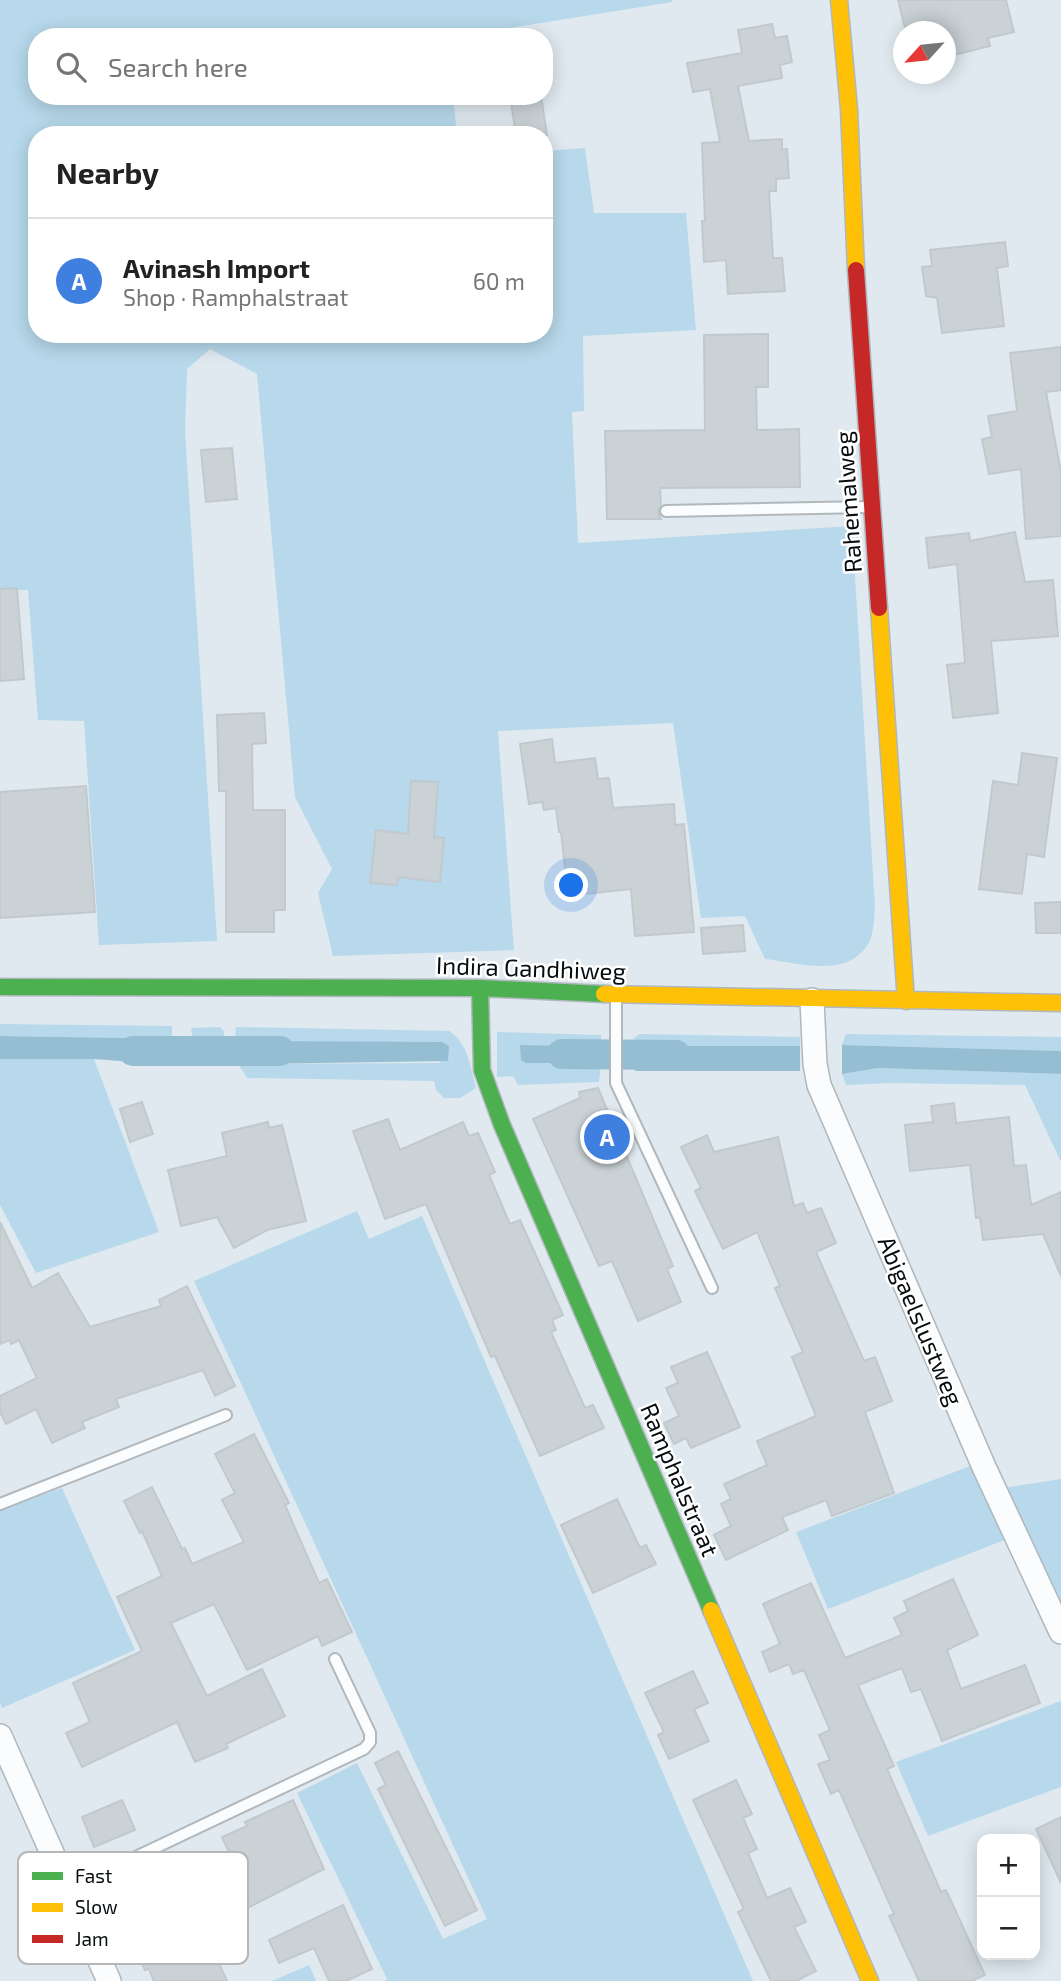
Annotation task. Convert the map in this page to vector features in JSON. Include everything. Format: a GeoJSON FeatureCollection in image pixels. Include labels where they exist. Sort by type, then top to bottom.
{"type":"FeatureCollection","features":[{"type":"Feature","properties":{"kind":"street","name":"Rahemalweg"},"geometry":{"type":"LineString","coordinates":[[839,0],[849,110],[859,312],[906,1001]]}},
{"type":"Feature","properties":{"kind":"street","name":"Indira Gandhiweg"},"geometry":{"type":"LineString","coordinates":[[0,987],[480,988],[615,995],[1061,1003]]}},
{"type":"Feature","properties":{"kind":"street","name":"Ramphalstraat"},"geometry":{"type":"LineString","coordinates":[[480,988],[482,1070],[502,1125],[870,1981]]}},
{"type":"Feature","properties":{"kind":"street","name":"Abigaelslustweg"},"geometry":{"type":"LineString","coordinates":[[812,1000],[815,1064],[819,1085],[984,1467],[1061,1632]]}},
{"type":"Feature","properties":{"kind":"street"},"geometry":{"type":"LineString","coordinates":[[0,1736],[52,1852]]}},
{"type":"Feature","properties":{"kind":"street"},"geometry":{"type":"LineString","coordinates":[[101,1964],[109,1981]]}},
{"type":"Feature","properties":{"kind":"lane"},"geometry":{"type":"LineString","coordinates":[[666,511],[872,507]]}},
{"type":"Feature","properties":{"kind":"lane"},"geometry":{"type":"LineString","coordinates":[[615,995],[616,1083],[712,1288]]}},
{"type":"Feature","properties":{"kind":"lane"},"geometry":{"type":"LineString","coordinates":[[0,1504],[226,1415]]}},
{"type":"Feature","properties":{"kind":"lane"},"geometry":{"type":"LineString","coordinates":[[146,1852],[364,1749],[370,1742],[370,1732],[335,1660]]}},
{"type":"Feature","properties":{"kind":"shaded area"},"geometry":{"type":"Polygon","coordinates":[[[0,0],[672,0],[509,28],[28,28],[28,105],[454,105],[456,126],[28,126],[28,343],[553,343],[553,150],[585,148],[594,213],[686,213],[696,330],[583,336],[584,411],[572,412],[578,543],[852,526],[875,908],[870,940],[861,952],[838,965],[809,965],[765,959],[745,916],[701,918],[673,723],[498,731],[514,950],[333,956],[318,893],[332,869],[295,797],[257,374],[210,349],[187,369],[185,431],[217,941],[99,945],[84,721],[38,720],[28,590],[0,590],[0,0]]]}},
{"type":"Feature","properties":{"kind":"shaded area"},"geometry":{"type":"Polygon","coordinates":[[[0,1024],[172,1026],[172,1041],[0,1036],[0,1024]]]}},
{"type":"Feature","properties":{"kind":"shaded area"},"geometry":{"type":"Polygon","coordinates":[[[220,1027],[224,1031],[223,1044],[219,1039],[193,1040],[191,1028],[220,1027]]]}},
{"type":"Feature","properties":{"kind":"shaded area"},"geometry":{"type":"Polygon","coordinates":[[[236,1027],[449,1031],[464,1049],[476,1088],[460,1098],[444,1098],[436,1090],[434,1081],[247,1078],[240,1067],[241,1060],[248,1064],[440,1063],[449,1047],[442,1042],[241,1042],[235,1037],[236,1027]]]}},
{"type":"Feature","properties":{"kind":"shaded area"},"geometry":{"type":"Polygon","coordinates":[[[497,1032],[601,1035],[601,1046],[521,1045],[526,1063],[601,1063],[599,1082],[518,1085],[513,1076],[497,1077],[497,1032]]]}},
{"type":"Feature","properties":{"kind":"shaded area"},"geometry":{"type":"Polygon","coordinates":[[[640,1034],[800,1037],[800,1046],[636,1046],[634,1038],[640,1034]]]}},
{"type":"Feature","properties":{"kind":"shaded area"},"geometry":{"type":"Polygon","coordinates":[[[846,1034],[1061,1037],[1061,1051],[842,1045],[846,1034]]]}},
{"type":"Feature","properties":{"kind":"shaded area"},"geometry":{"type":"Polygon","coordinates":[[[0,1036],[172,1041],[172,1065],[94,1059],[0,1059],[0,1036]]]}},
{"type":"Feature","properties":{"kind":"shaded area"},"geometry":{"type":"Polygon","coordinates":[[[219,1039],[223,1044],[223,1063],[192,1064],[193,1040],[219,1039]]]}},
{"type":"Feature","properties":{"kind":"shaded area"},"geometry":{"type":"Polygon","coordinates":[[[241,1042],[442,1042],[449,1046],[448,1061],[248,1064],[241,1060],[241,1042]]]}},
{"type":"Feature","properties":{"kind":"shaded area"},"geometry":{"type":"Polygon","coordinates":[[[520,1045],[601,1046],[601,1063],[526,1063],[521,1060],[520,1045]]]}},
{"type":"Feature","properties":{"kind":"shaded area"},"geometry":{"type":"Polygon","coordinates":[[[842,1045],[1061,1051],[1061,1074],[878,1068],[842,1074],[842,1045]]]}},
{"type":"Feature","properties":{"kind":"shaded area"},"geometry":{"type":"Polygon","coordinates":[[[636,1046],[800,1046],[800,1071],[635,1071],[636,1046]]]}},
{"type":"Feature","properties":{"kind":"shaded area"},"geometry":{"type":"Polygon","coordinates":[[[0,1059],[94,1059],[159,1232],[36,1273],[0,1205],[0,1059]]]}},
{"type":"Feature","properties":{"kind":"shaded area"},"geometry":{"type":"Polygon","coordinates":[[[878,1068],[1061,1074],[1061,1162],[1025,1085],[846,1085],[842,1074],[878,1068]]]}},
{"type":"Feature","properties":{"kind":"shaded area"},"geometry":{"type":"Polygon","coordinates":[[[357,1211],[369,1239],[422,1216],[753,1981],[385,1981],[387,1979],[297,1793],[357,1763],[443,1939],[487,1919],[194,1281],[357,1211]]]}},
{"type":"Feature","properties":{"kind":"shaded area"},"geometry":{"type":"Polygon","coordinates":[[[973,1465],[1007,1539],[828,1609],[796,1532],[973,1465]]]}},
{"type":"Feature","properties":{"kind":"shaded area"},"geometry":{"type":"Polygon","coordinates":[[[1061,1479],[1061,1612],[1003,1488],[1061,1479]]]}},
{"type":"Feature","properties":{"kind":"shaded area"},"geometry":{"type":"Polygon","coordinates":[[[62,1488],[135,1650],[2,1708],[0,1510],[62,1488]]]}},
{"type":"Feature","properties":{"kind":"shaded area"},"geometry":{"type":"Polygon","coordinates":[[[1061,1701],[1061,1787],[928,1836],[896,1762],[1061,1701]]]}},
{"type":"Feature","properties":{"kind":"shaded area"},"geometry":{"type":"Polygon","coordinates":[[[309,1965],[316,1981],[272,1981],[309,1965]]]}},
{"type":"Feature","properties":{"kind":"building"},"geometry":{"type":"Polygon","coordinates":[[[898,0],[1006,0],[1014,32],[988,38],[990,46],[956,54],[956,21],[903,21],[898,0]]]}},
{"type":"Feature","properties":{"kind":"building"},"geometry":{"type":"Polygon","coordinates":[[[772,24],[775,38],[787,36],[792,62],[780,65],[782,78],[738,86],[749,141],[782,139],[782,150],[787,149],[789,178],[776,179],[776,191],[769,191],[773,258],[782,258],[785,291],[728,294],[726,260],[704,262],[702,143],[720,142],[710,89],[693,92],[687,63],[742,53],[738,30],[772,24]]]}},
{"type":"Feature","properties":{"kind":"building"},"geometry":{"type":"Polygon","coordinates":[[[511,105],[542,105],[546,126],[515,126],[511,105]]]}},
{"type":"Feature","properties":{"kind":"building"},"geometry":{"type":"Polygon","coordinates":[[[1005,242],[1008,266],[997,268],[1004,326],[942,333],[937,298],[926,296],[922,267],[932,266],[930,250],[1005,242]]]}},
{"type":"Feature","properties":{"kind":"building"},"geometry":{"type":"Polygon","coordinates":[[[768,334],[768,387],[756,387],[757,430],[799,429],[800,487],[660,488],[661,506],[658,512],[661,519],[607,519],[605,431],[705,430],[704,335],[768,334]]]}},
{"type":"Feature","properties":{"kind":"building"},"geometry":{"type":"Polygon","coordinates":[[[1061,347],[1061,390],[1046,392],[1061,473],[1061,536],[1026,539],[1021,469],[989,474],[982,439],[992,437],[988,416],[1017,411],[1010,353],[1061,347]]]}},
{"type":"Feature","properties":{"kind":"building"},"geometry":{"type":"Polygon","coordinates":[[[232,448],[237,499],[206,502],[201,450],[232,448]]]}},
{"type":"Feature","properties":{"kind":"building"},"geometry":{"type":"Polygon","coordinates":[[[1015,532],[1025,582],[1053,580],[1058,636],[991,641],[998,713],[953,718],[947,665],[965,663],[957,564],[929,568],[926,538],[969,533],[970,541],[1015,532]]]}},
{"type":"Feature","properties":{"kind":"building"},"geometry":{"type":"Polygon","coordinates":[[[17,588],[24,679],[0,681],[0,589],[17,588]]]}},
{"type":"Feature","properties":{"kind":"building"},"geometry":{"type":"Polygon","coordinates":[[[264,713],[266,743],[252,744],[253,810],[285,810],[285,910],[274,910],[274,932],[226,932],[226,791],[219,791],[217,715],[264,713]]]}},
{"type":"Feature","properties":{"kind":"building"},"geometry":{"type":"Polygon","coordinates":[[[552,739],[555,763],[595,758],[598,779],[609,778],[613,808],[674,804],[675,825],[684,824],[694,932],[635,936],[631,889],[568,896],[556,808],[544,810],[542,802],[529,804],[520,744],[552,739]]]}},
{"type":"Feature","properties":{"kind":"building"},"geometry":{"type":"Polygon","coordinates":[[[1022,753],[1057,758],[1044,857],[1027,854],[1022,894],[979,889],[993,781],[1018,785],[1022,753]]]}},
{"type":"Feature","properties":{"kind":"building"},"geometry":{"type":"Polygon","coordinates":[[[411,781],[438,782],[434,837],[444,838],[440,882],[398,877],[397,885],[370,883],[376,830],[408,834],[411,781]]]}},
{"type":"Feature","properties":{"kind":"building"},"geometry":{"type":"Polygon","coordinates":[[[86,786],[95,912],[0,918],[0,792],[86,786]]]}},
{"type":"Feature","properties":{"kind":"building"},"geometry":{"type":"Polygon","coordinates":[[[1061,902],[1061,933],[1036,933],[1035,903],[1061,902]]]}},
{"type":"Feature","properties":{"kind":"building"},"geometry":{"type":"Polygon","coordinates":[[[743,925],[745,951],[703,954],[701,928],[743,925]]]}},
{"type":"Feature","properties":{"kind":"building"},"geometry":{"type":"Polygon","coordinates":[[[598,1088],[673,1266],[667,1269],[681,1302],[638,1321],[612,1261],[599,1266],[533,1119],[580,1098],[579,1092],[598,1088]]]}},
{"type":"Feature","properties":{"kind":"building"},"geometry":{"type":"Polygon","coordinates":[[[142,1102],[153,1134],[130,1142],[120,1109],[142,1102]]]}},
{"type":"Feature","properties":{"kind":"building"},"geometry":{"type":"Polygon","coordinates":[[[954,1103],[956,1123],[1009,1117],[1014,1166],[1026,1165],[1031,1205],[1061,1192],[1061,1276],[1043,1234],[983,1240],[980,1217],[976,1218],[970,1165],[910,1171],[905,1125],[933,1122],[931,1106],[954,1103]]]}},
{"type":"Feature","properties":{"kind":"building"},"geometry":{"type":"Polygon","coordinates":[[[388,1119],[400,1150],[463,1122],[469,1136],[478,1133],[495,1172],[489,1175],[510,1224],[520,1220],[563,1315],[552,1320],[556,1330],[551,1332],[585,1408],[593,1405],[604,1428],[540,1456],[495,1356],[491,1357],[426,1204],[385,1219],[353,1131],[388,1119]]]}},
{"type":"Feature","properties":{"kind":"building"},"geometry":{"type":"Polygon","coordinates":[[[268,1122],[269,1128],[282,1125],[306,1221],[267,1230],[234,1248],[217,1217],[181,1226],[168,1170],[227,1156],[222,1133],[268,1122]]]}},
{"type":"Feature","properties":{"kind":"building"},"geometry":{"type":"Polygon","coordinates":[[[707,1135],[714,1152],[778,1137],[794,1206],[803,1203],[807,1213],[821,1208],[836,1243],[816,1252],[864,1361],[875,1357],[892,1401],[865,1412],[894,1493],[832,1516],[826,1500],[782,1517],[788,1530],[726,1560],[714,1535],[731,1526],[721,1504],[731,1499],[724,1484],[767,1465],[757,1441],[816,1416],[792,1357],[803,1352],[775,1288],[780,1286],[757,1232],[723,1249],[695,1191],[701,1188],[681,1147],[707,1135]]]}},
{"type":"Feature","properties":{"kind":"building"},"geometry":{"type":"Polygon","coordinates":[[[0,1222],[32,1288],[58,1273],[90,1327],[161,1306],[159,1300],[187,1286],[235,1386],[215,1396],[203,1370],[116,1399],[119,1407],[82,1422],[85,1428],[52,1443],[36,1409],[6,1424],[0,1412],[0,1396],[37,1378],[19,1340],[11,1344],[10,1340],[0,1344],[0,1222]]]}},
{"type":"Feature","properties":{"kind":"building"},"geometry":{"type":"Polygon","coordinates":[[[707,1352],[740,1427],[691,1448],[686,1438],[674,1444],[664,1423],[679,1416],[666,1388],[678,1383],[671,1367],[707,1352]]]}},
{"type":"Feature","properties":{"kind":"building"},"geometry":{"type":"Polygon","coordinates":[[[254,1434],[289,1503],[285,1505],[319,1583],[327,1579],[352,1632],[322,1646],[318,1636],[247,1670],[214,1604],[171,1623],[207,1696],[262,1669],[285,1716],[226,1744],[228,1748],[195,1762],[177,1722],[82,1767],[66,1733],[90,1722],[73,1683],[142,1651],[117,1597],[162,1576],[142,1531],[140,1533],[124,1501],[152,1487],[192,1564],[244,1542],[222,1500],[235,1493],[215,1454],[254,1434]]]}},
{"type":"Feature","properties":{"kind":"building"},"geometry":{"type":"Polygon","coordinates":[[[617,1499],[640,1548],[646,1545],[656,1564],[593,1593],[561,1525],[617,1499]]]}},
{"type":"Feature","properties":{"kind":"building"},"geometry":{"type":"Polygon","coordinates":[[[953,1579],[978,1635],[947,1650],[961,1689],[1025,1665],[1040,1703],[942,1741],[921,1689],[911,1692],[902,1668],[858,1685],[894,1766],[887,1769],[941,1892],[946,1890],[985,1975],[971,1981],[919,1981],[889,1916],[894,1914],[839,1790],[831,1794],[818,1764],[830,1760],[819,1735],[830,1730],[804,1670],[793,1674],[789,1664],[770,1672],[762,1652],[780,1644],[763,1604],[811,1583],[845,1658],[902,1635],[894,1618],[908,1611],[904,1601],[953,1579]]]}},
{"type":"Feature","properties":{"kind":"building"},"geometry":{"type":"Polygon","coordinates":[[[693,1671],[708,1703],[694,1709],[709,1741],[669,1759],[658,1735],[664,1732],[645,1693],[693,1671]]]}},
{"type":"Feature","properties":{"kind":"building"},"geometry":{"type":"Polygon","coordinates":[[[398,1751],[477,1910],[445,1926],[378,1789],[386,1785],[375,1763],[398,1751]]]}},
{"type":"Feature","properties":{"kind":"building"},"geometry":{"type":"Polygon","coordinates":[[[736,1780],[752,1814],[743,1818],[757,1849],[748,1853],[767,1898],[790,1888],[806,1922],[794,1927],[816,1971],[796,1981],[771,1981],[738,1912],[744,1909],[693,1800],[736,1780]]]}},
{"type":"Feature","properties":{"kind":"building"},"geometry":{"type":"Polygon","coordinates":[[[122,1800],[135,1830],[94,1847],[82,1817],[122,1800]]]}},
{"type":"Feature","properties":{"kind":"building"},"geometry":{"type":"Polygon","coordinates":[[[293,1800],[324,1869],[248,1908],[248,1852],[229,1852],[222,1837],[247,1826],[245,1822],[293,1800]]]}},
{"type":"Feature","properties":{"kind":"building"},"geometry":{"type":"Polygon","coordinates":[[[1061,1817],[1061,1883],[1040,1834],[1036,1829],[1061,1817]]]}},
{"type":"Feature","properties":{"kind":"building"},"geometry":{"type":"Polygon","coordinates":[[[343,1905],[372,1969],[346,1981],[329,1981],[314,1948],[279,1963],[269,1940],[343,1905]]]}},
{"type":"Feature","properties":{"kind":"building"},"geometry":{"type":"Polygon","coordinates":[[[142,1964],[219,1964],[227,1981],[154,1981],[149,1969],[145,1970],[142,1964]]]}},
{"type":"Feature","properties":{"kind":"waterway"},"geometry":{"type":"LineString","coordinates":[[133,1051],[280,1051]]}},
{"type":"Feature","properties":{"kind":"waterway"},"geometry":{"type":"LineString","coordinates":[[562,1054],[676,1055]]}},
{"type":"Feature","properties":{"kind":"traffic: fast"},"geometry":{"type":"LineString","coordinates":[[0,987],[480,988],[604,994]]}},
{"type":"Feature","properties":{"kind":"traffic: fast"},"geometry":{"type":"LineString","coordinates":[[480,988],[482,1070],[502,1125],[711,1610]]}},
{"type":"Feature","properties":{"kind":"traffic: slow"},"geometry":{"type":"LineString","coordinates":[[839,0],[849,109],[856,270]]}},
{"type":"Feature","properties":{"kind":"traffic: slow"},"geometry":{"type":"LineString","coordinates":[[879,608],[906,1001]]}},
{"type":"Feature","properties":{"kind":"traffic: slow"},"geometry":{"type":"LineString","coordinates":[[604,994],[1061,1003]]}},
{"type":"Feature","properties":{"kind":"traffic: slow"},"geometry":{"type":"LineString","coordinates":[[711,1610],[870,1981]]}},
{"type":"Feature","properties":{"kind":"traffic: jam"},"geometry":{"type":"LineString","coordinates":[[856,270],[879,608]]}},
{"type":"Feature","properties":{"kind":"place","name":"Avinash Import"},"geometry":{"type":"Point","coordinates":[607,1137]}}]}
